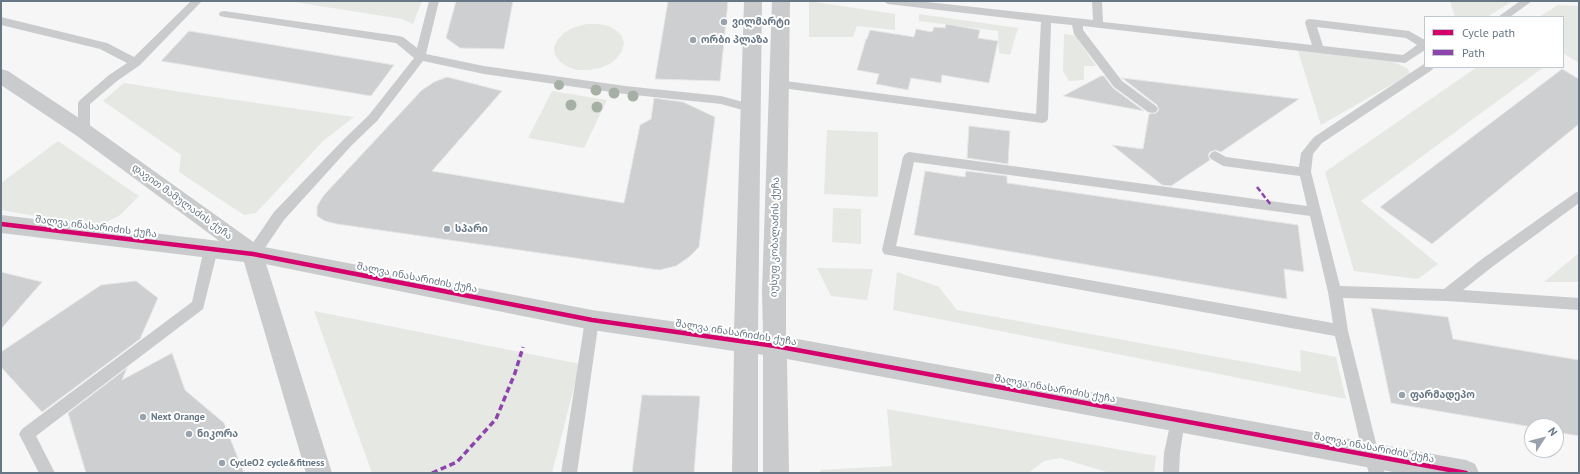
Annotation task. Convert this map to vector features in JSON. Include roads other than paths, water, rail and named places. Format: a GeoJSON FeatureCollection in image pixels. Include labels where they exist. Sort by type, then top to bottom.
{"type":"FeatureCollection","features":[{"type":"Feature","properties":{"kind":"street"},"geometry":{"type":"LineString","coordinates":[[745,473],[746,342],[753,1]]}},
{"type":"Feature","properties":{"kind":"street","name":"იუსუფ კობალაძის ქუჩა"},"geometry":{"type":"LineString","coordinates":[[776,473],[774,284],[781,1]]}},
{"type":"Feature","properties":{"kind":"street","name":"დავით მამულაძის ქუჩა"},"geometry":{"type":"LineString","coordinates":[[1,76],[84,131],[253,254]]}},
{"type":"Feature","properties":{"kind":"street","name":"შალვა ინასარიძის ქუჩა"},"geometry":{"type":"LineString","coordinates":[[1,224],[253,254],[592,320],[775,346],[1178,420],[1374,464],[1466,473]]}},
{"type":"Feature","properties":{"kind":"street"},"geometry":{"type":"LineString","coordinates":[[253,254],[316,472]]}},
{"type":"Feature","properties":{"kind":"lane"},"geometry":{"type":"LineString","coordinates":[[84,131],[84,103],[113,78],[136,62],[197,1]]}},
{"type":"Feature","properties":{"kind":"lane"},"geometry":{"type":"LineString","coordinates":[[253,254],[279,216],[348,142],[373,118],[420,57],[434,1]]}},
{"type":"Feature","properties":{"kind":"lane"},"geometry":{"type":"LineString","coordinates":[[888,1],[1424,61]]}},
{"type":"Feature","properties":{"kind":"lane"},"geometry":{"type":"LineString","coordinates":[[1097,1],[1098,24]]}},
{"type":"Feature","properties":{"kind":"lane"},"geometry":{"type":"LineString","coordinates":[[1505,16],[1528,1]]}},
{"type":"Feature","properties":{"kind":"lane"},"geometry":{"type":"LineString","coordinates":[[224,14],[399,40],[420,57],[484,70],[625,90],[721,100],[750,108]]}},
{"type":"Feature","properties":{"kind":"lane"},"geometry":{"type":"LineString","coordinates":[[778,84],[1042,119],[1046,18]]}},
{"type":"Feature","properties":{"kind":"lane"},"geometry":{"type":"LineString","coordinates":[[1,21],[103,46],[136,62]]}},
{"type":"Feature","properties":{"kind":"lane"},"geometry":{"type":"LineString","coordinates":[[1077,22],[1078,31],[1118,84],[1152,109]]}},
{"type":"Feature","properties":{"kind":"lane"},"geometry":{"type":"LineString","coordinates":[[1319,49],[1310,23],[1409,35],[1424,44]]}},
{"type":"Feature","properties":{"kind":"lane"},"geometry":{"type":"LineString","coordinates":[[1404,59],[1424,46]]}},
{"type":"Feature","properties":{"kind":"lane"},"geometry":{"type":"LineString","coordinates":[[1374,464],[1341,330],[1336,292],[1305,172],[1307,153],[1318,140],[1426,68]]}},
{"type":"Feature","properties":{"kind":"lane"},"geometry":{"type":"LineString","coordinates":[[1216,156],[1223,161],[1305,172]]}},
{"type":"Feature","properties":{"kind":"lane"},"geometry":{"type":"LineString","coordinates":[[1315,212],[909,157],[889,250],[1341,330]]}},
{"type":"Feature","properties":{"kind":"lane"},"geometry":{"type":"LineString","coordinates":[[1447,294],[1579,196]]}},
{"type":"Feature","properties":{"kind":"lane"},"geometry":{"type":"LineString","coordinates":[[47,473],[28,434],[198,305],[211,249]]}},
{"type":"Feature","properties":{"kind":"lane"},"geometry":{"type":"LineString","coordinates":[[1336,292],[1447,294],[1579,304]]}},
{"type":"Feature","properties":{"kind":"lane"},"geometry":{"type":"LineString","coordinates":[[569,473],[592,320]]}},
{"type":"Feature","properties":{"kind":"lane"},"geometry":{"type":"LineString","coordinates":[[1172,473],[1172,453],[1178,420]]}},
{"type":"Feature","properties":{"kind":"place","name":"ვილმარტი"},"geometry":{"type":"Point","coordinates":[724,22]}},
{"type":"Feature","properties":{"kind":"place","name":"ორბი პლაზა"},"geometry":{"type":"Point","coordinates":[693,40]}},
{"type":"Feature","properties":{"kind":"place","name":"სპარი"},"geometry":{"type":"Point","coordinates":[447,229]}},
{"type":"Feature","properties":{"kind":"place","name":"ფარმადეპო"},"geometry":{"type":"Point","coordinates":[1402,395]}},
{"type":"Feature","properties":{"kind":"place","name":"Next Orange"},"geometry":{"type":"Point","coordinates":[143,417]}},
{"type":"Feature","properties":{"kind":"place","name":"ნიკორა"},"geometry":{"type":"Point","coordinates":[189,434]}},
{"type":"Feature","properties":{"kind":"place","name":"CycleO2 cycle&fitness"},"geometry":{"type":"Point","coordinates":[222,463]}}]}
